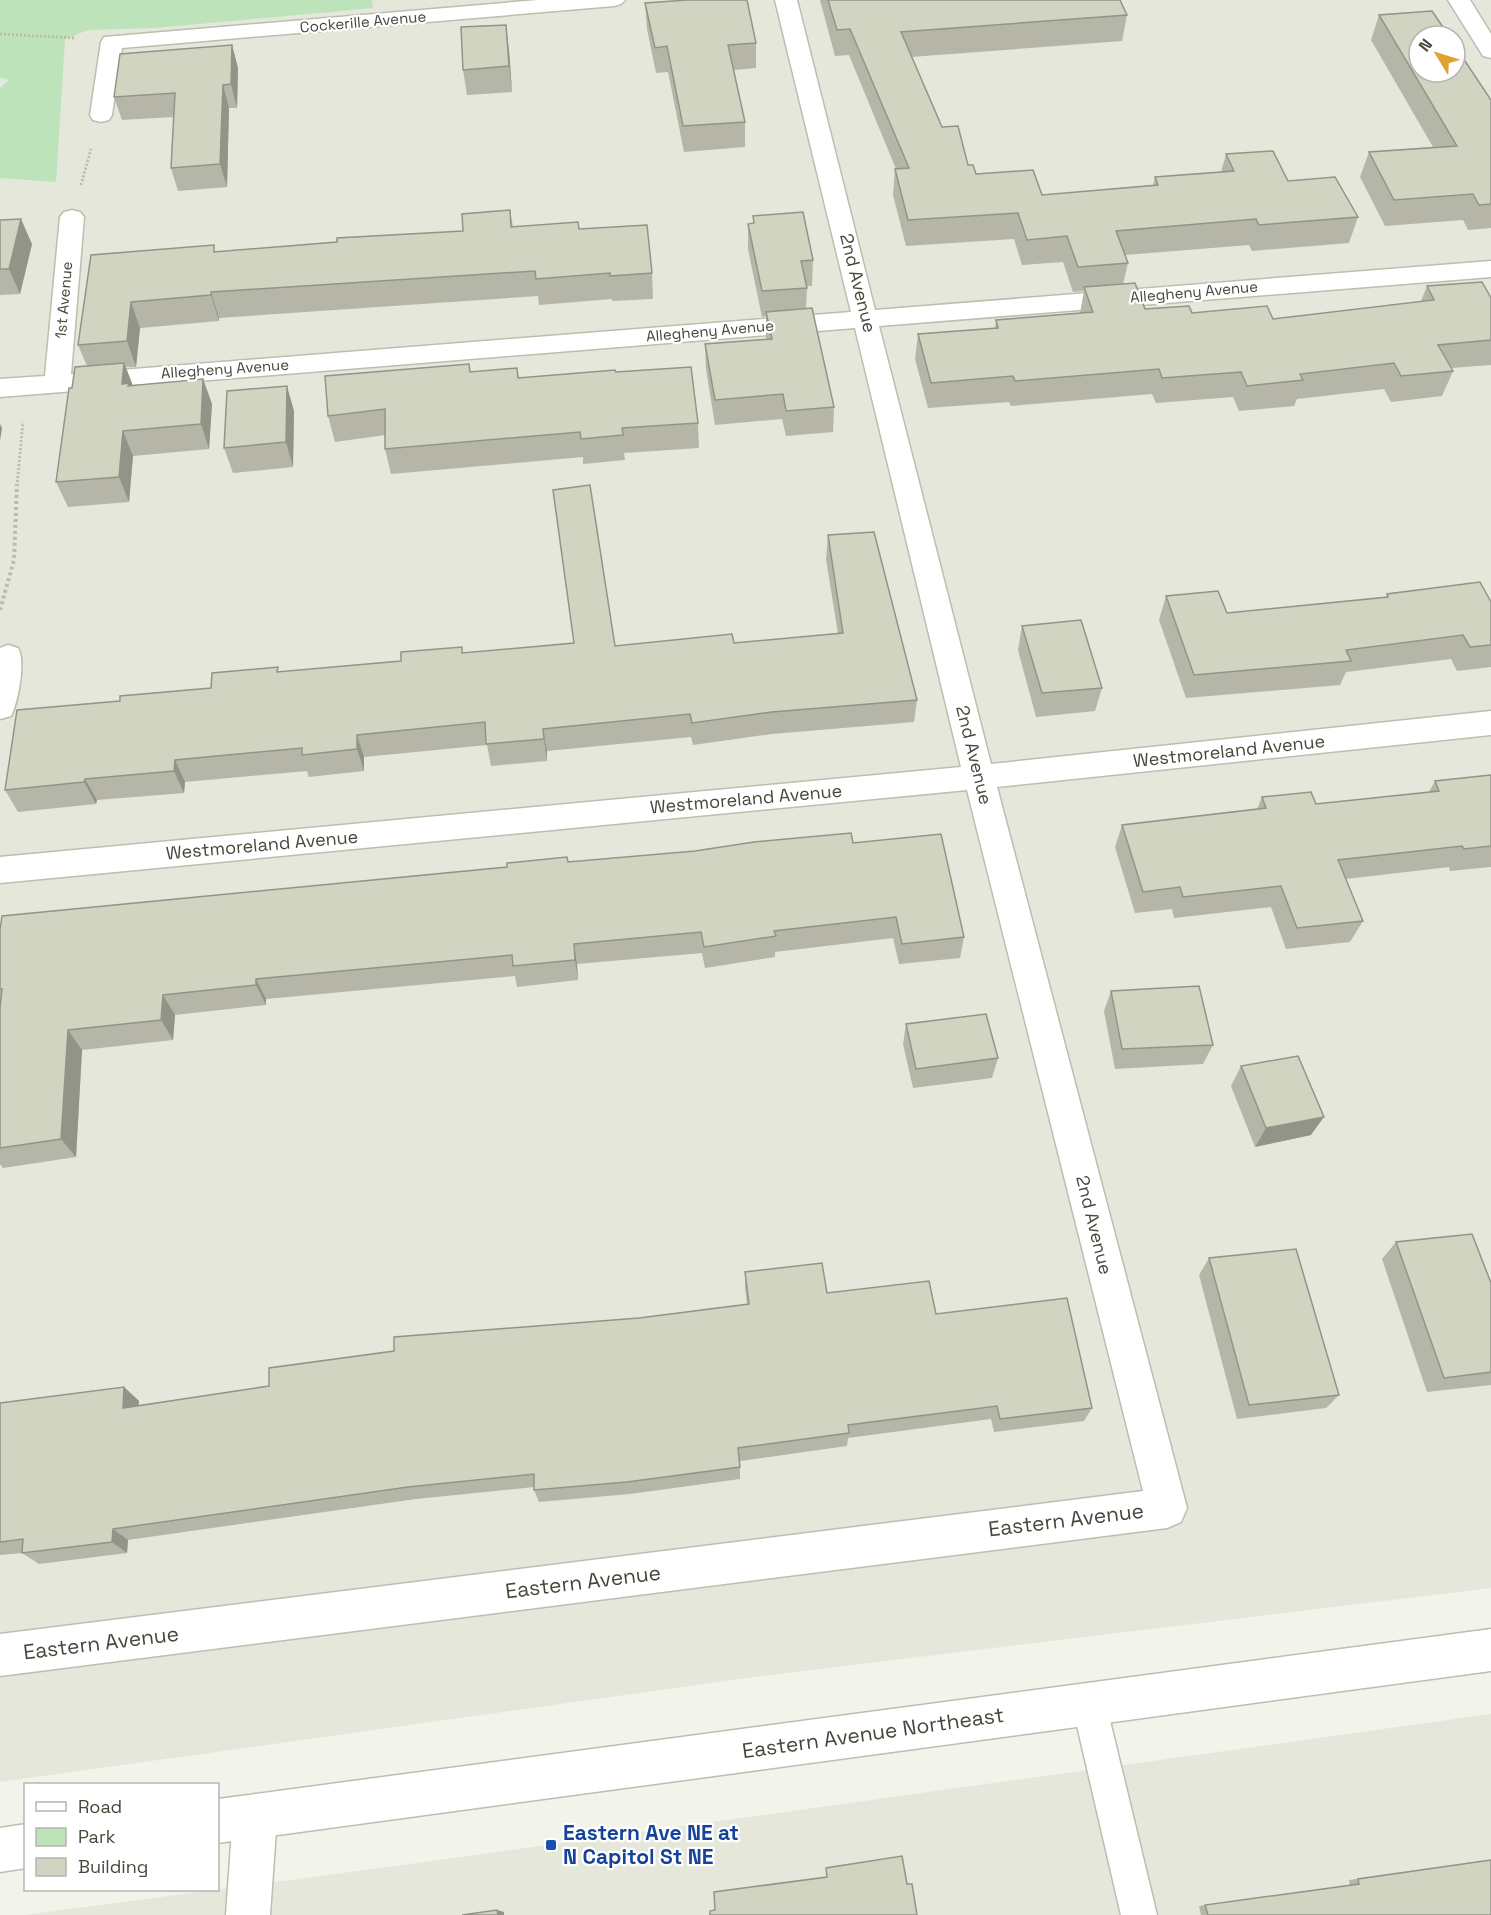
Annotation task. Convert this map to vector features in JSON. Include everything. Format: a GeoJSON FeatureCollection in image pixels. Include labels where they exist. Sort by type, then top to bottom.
{"type":"FeatureCollection","features":[{"type":"Feature","properties":{"kind":"street","name":"Cockerille Avenue"},"geometry":{"type":"LineString","coordinates":[[112,42],[614,0]]}},
{"type":"Feature","properties":{"kind":"street","name":"2nd Avenue"},"geometry":{"type":"LineString","coordinates":[[786,0],[867,318],[979,777],[1167,1508]]}},
{"type":"Feature","properties":{"kind":"street"},"geometry":{"type":"LineString","coordinates":[[1460,0],[1491,51]]}},
{"type":"Feature","properties":{"kind":"street"},"geometry":{"type":"LineString","coordinates":[[101,115],[112,42]]}},
{"type":"Feature","properties":{"kind":"street","name":"1st Avenue"},"geometry":{"type":"LineString","coordinates":[[57,382],[72,217]]}},
{"type":"Feature","properties":{"kind":"street","name":"Allegheny Avenue"},"geometry":{"type":"LineString","coordinates":[[0,387],[1491,269]]}},
{"type":"Feature","properties":{"kind":"street"},"geometry":{"type":"LineString","coordinates":[[0,708],[8,656]]}},
{"type":"Feature","properties":{"kind":"street","name":"Westmoreland Avenue"},"geometry":{"type":"LineString","coordinates":[[0,870],[979,777],[1491,723]]}},
{"type":"Feature","properties":{"kind":"street","name":"Eastern Avenue"},"geometry":{"type":"LineString","coordinates":[[0,1655],[1167,1508]]}},
{"type":"Feature","properties":{"kind":"street","name":"Eastern Avenue Northeast"},"geometry":{"type":"LineString","coordinates":[[236,1818],[1491,1650]]}},
{"type":"Feature","properties":{"kind":"street"},"geometry":{"type":"LineString","coordinates":[[236,1818],[248,1915]]}},
{"type":"Feature","properties":{"kind":"street"},"geometry":{"type":"LineString","coordinates":[[0,1850],[24,1846]]}},
{"type":"Feature","properties":{"kind":"lane"},"geometry":{"type":"LineString","coordinates":[[1089,1704],[1139,1915]]}},
{"type":"Feature","properties":{"kind":"path"},"geometry":{"type":"LineString","coordinates":[[0,34],[56,35],[112,42]]}},
{"type":"Feature","properties":{"kind":"path"},"geometry":{"type":"LineString","coordinates":[[72,217],[101,115]]}},
{"type":"Feature","properties":{"kind":"path"},"geometry":{"type":"LineString","coordinates":[[0,610],[14,560],[18,470],[28,385]]}},
{"type":"Feature","properties":{"kind":"shaded area"},"geometry":{"type":"Polygon","coordinates":[[[0,0],[1491,0],[1491,1588],[762,1676],[0,1782],[0,0]]]}},
{"type":"Feature","properties":{"kind":"shaded area"},"geometry":{"type":"Polygon","coordinates":[[[1491,1714],[1491,1915],[24,1915],[381,1868],[1491,1714]]]}},
{"type":"Feature","properties":{"kind":"green space"},"geometry":{"type":"Polygon","coordinates":[[[0,0],[372,0],[373,8],[155,28],[88,30],[65,39],[56,182],[0,178],[0,88],[9,80],[0,77],[0,0]]]}},
{"type":"Feature","properties":{"kind":"building"},"geometry":{"type":"Polygon","coordinates":[[[747,0],[756,43],[728,45],[745,122],[683,126],[667,46],[655,48],[645,3],[747,0]]]}},
{"type":"Feature","properties":{"kind":"building"},"geometry":{"type":"Polygon","coordinates":[[[828,0],[1120,0],[1127,15],[901,32],[942,127],[958,126],[968,165],[973,165],[976,174],[1033,170],[1042,195],[1158,185],[1155,177],[1234,171],[1226,154],[1273,151],[1288,181],[1335,177],[1358,217],[1259,225],[1256,219],[1116,231],[1128,263],[1078,267],[1067,236],[1027,240],[1018,213],[908,220],[895,169],[909,168],[850,29],[837,30],[828,0]]]}},
{"type":"Feature","properties":{"kind":"building"},"geometry":{"type":"Polygon","coordinates":[[[1432,11],[1441,24],[1407,24],[1407,62],[1379,15],[1432,11]]]}},
{"type":"Feature","properties":{"kind":"building"},"geometry":{"type":"Polygon","coordinates":[[[506,25],[509,66],[463,70],[461,27],[506,25]]]}},
{"type":"Feature","properties":{"kind":"building"},"geometry":{"type":"Polygon","coordinates":[[[232,45],[231,84],[223,85],[220,164],[171,168],[175,93],[114,97],[120,54],[232,45]]]}},
{"type":"Feature","properties":{"kind":"building"},"geometry":{"type":"Polygon","coordinates":[[[1467,64],[1491,100],[1491,204],[1479,205],[1473,194],[1394,200],[1369,152],[1457,146],[1420,84],[1467,84],[1467,64]]]}},
{"type":"Feature","properties":{"kind":"building"},"geometry":{"type":"Polygon","coordinates":[[[510,210],[511,227],[578,222],[579,229],[647,225],[652,273],[610,276],[610,273],[536,279],[535,271],[211,292],[211,295],[131,302],[127,341],[78,345],[91,255],[214,245],[214,252],[337,242],[337,238],[463,231],[462,214],[510,210]]]}},
{"type":"Feature","properties":{"kind":"building"},"geometry":{"type":"Polygon","coordinates":[[[803,212],[813,260],[801,261],[807,288],[762,291],[748,224],[754,223],[753,216],[803,212]]]}},
{"type":"Feature","properties":{"kind":"building"},"geometry":{"type":"Polygon","coordinates":[[[21,219],[9,269],[0,269],[0,220],[21,219]]]}},
{"type":"Feature","properties":{"kind":"building"},"geometry":{"type":"Polygon","coordinates":[[[1482,282],[1491,298],[1491,340],[1438,345],[1453,371],[1401,376],[1394,363],[1300,374],[1303,380],[1247,386],[1241,372],[1162,378],[1159,369],[1015,381],[1013,376],[931,383],[918,334],[998,328],[996,320],[1093,312],[1084,287],[1135,283],[1145,309],[1189,306],[1192,313],[1267,306],[1273,319],[1434,300],[1427,286],[1482,282]]]}},
{"type":"Feature","properties":{"kind":"building"},"geometry":{"type":"Polygon","coordinates":[[[812,308],[834,407],[786,411],[783,394],[715,400],[705,344],[772,339],[766,312],[812,308]]]}},
{"type":"Feature","properties":{"kind":"building"},"geometry":{"type":"Polygon","coordinates":[[[124,363],[122,384],[129,383],[128,386],[203,379],[201,424],[123,431],[119,477],[56,482],[69,388],[72,388],[75,367],[124,363]]]}},
{"type":"Feature","properties":{"kind":"building"},"geometry":{"type":"Polygon","coordinates":[[[469,364],[470,372],[517,368],[518,378],[615,370],[616,372],[691,367],[698,423],[622,428],[623,435],[581,439],[580,432],[385,449],[385,409],[328,416],[325,376],[469,364]]]}},
{"type":"Feature","properties":{"kind":"building"},"geometry":{"type":"Polygon","coordinates":[[[287,386],[286,442],[224,448],[227,391],[287,386]]]}},
{"type":"Feature","properties":{"kind":"building"},"geometry":{"type":"Polygon","coordinates":[[[590,485],[615,646],[732,634],[734,643],[843,633],[828,535],[874,532],[917,700],[772,712],[692,723],[690,714],[543,729],[544,739],[486,744],[485,722],[357,735],[357,749],[302,755],[302,748],[175,760],[174,771],[85,779],[84,782],[5,790],[17,710],[120,701],[120,696],[211,688],[212,673],[278,667],[277,672],[401,661],[401,652],[462,647],[462,653],[574,643],[553,490],[590,485]]]}},
{"type":"Feature","properties":{"kind":"building"},"geometry":{"type":"Polygon","coordinates":[[[1480,582],[1491,602],[1491,645],[1470,647],[1463,635],[1346,650],[1351,661],[1194,675],[1166,596],[1218,591],[1227,613],[1388,597],[1387,594],[1480,582]]]}},
{"type":"Feature","properties":{"kind":"building"},"geometry":{"type":"Polygon","coordinates":[[[1081,620],[1102,688],[1042,693],[1022,626],[1081,620]]]}},
{"type":"Feature","properties":{"kind":"building"},"geometry":{"type":"Polygon","coordinates":[[[1491,775],[1491,846],[1464,849],[1462,846],[1338,860],[1363,921],[1297,928],[1281,886],[1183,897],[1180,887],[1143,892],[1122,825],[1266,808],[1262,797],[1311,792],[1316,804],[1439,791],[1435,781],[1491,775]]]}},
{"type":"Feature","properties":{"kind":"building"},"geometry":{"type":"Polygon","coordinates":[[[851,833],[853,843],[941,834],[964,937],[902,944],[896,917],[774,931],[776,936],[704,947],[701,932],[574,944],[575,960],[513,966],[512,955],[256,979],[256,985],[163,995],[161,1020],[68,1030],[61,1139],[0,1148],[2,989],[0,989],[0,930],[2,916],[507,867],[507,863],[567,857],[568,862],[695,851],[754,842],[851,833]]]}},
{"type":"Feature","properties":{"kind":"building"},"geometry":{"type":"Polygon","coordinates":[[[1199,986],[1213,1045],[1122,1049],[1111,991],[1199,986]]]}},
{"type":"Feature","properties":{"kind":"building"},"geometry":{"type":"Polygon","coordinates":[[[986,1014],[998,1058],[916,1069],[906,1024],[986,1014]]]}},
{"type":"Feature","properties":{"kind":"building"},"geometry":{"type":"Polygon","coordinates":[[[1298,1056],[1324,1117],[1266,1128],[1241,1066],[1298,1056]]]}},
{"type":"Feature","properties":{"kind":"building"},"geometry":{"type":"Polygon","coordinates":[[[1472,1234],[1491,1283],[1491,1372],[1444,1378],[1396,1242],[1472,1234]]]}},
{"type":"Feature","properties":{"kind":"building"},"geometry":{"type":"Polygon","coordinates":[[[1296,1249],[1339,1395],[1249,1405],[1209,1258],[1296,1249]]]}},
{"type":"Feature","properties":{"kind":"building"},"geometry":{"type":"Polygon","coordinates":[[[822,1263],[827,1293],[929,1281],[936,1314],[1067,1298],[1092,1408],[1000,1419],[997,1406],[848,1425],[849,1433],[738,1448],[740,1467],[627,1482],[534,1490],[534,1474],[408,1487],[113,1529],[112,1542],[22,1553],[23,1539],[0,1542],[0,1403],[124,1387],[123,1408],[269,1386],[269,1368],[394,1351],[394,1337],[639,1318],[749,1304],[745,1272],[822,1263]]]}},
{"type":"Feature","properties":{"kind":"building"},"geometry":{"type":"Polygon","coordinates":[[[902,1856],[907,1884],[912,1884],[917,1915],[710,1915],[710,1911],[715,1910],[714,1892],[827,1877],[826,1868],[902,1856]]]}},
{"type":"Feature","properties":{"kind":"building"},"geometry":{"type":"Polygon","coordinates":[[[1491,1860],[1491,1915],[1208,1915],[1205,1905],[1359,1884],[1358,1879],[1491,1860]]]}},
{"type":"Feature","properties":{"kind":"building"},"geometry":{"type":"Polygon","coordinates":[[[497,1910],[498,1915],[462,1915],[497,1910]]]}},
{"type":"Feature","properties":{"kind":"place","name":"Eastern Ave NE at N Capitol St NE"},"geometry":{"type":"Point","coordinates":[551,1845]}}]}
